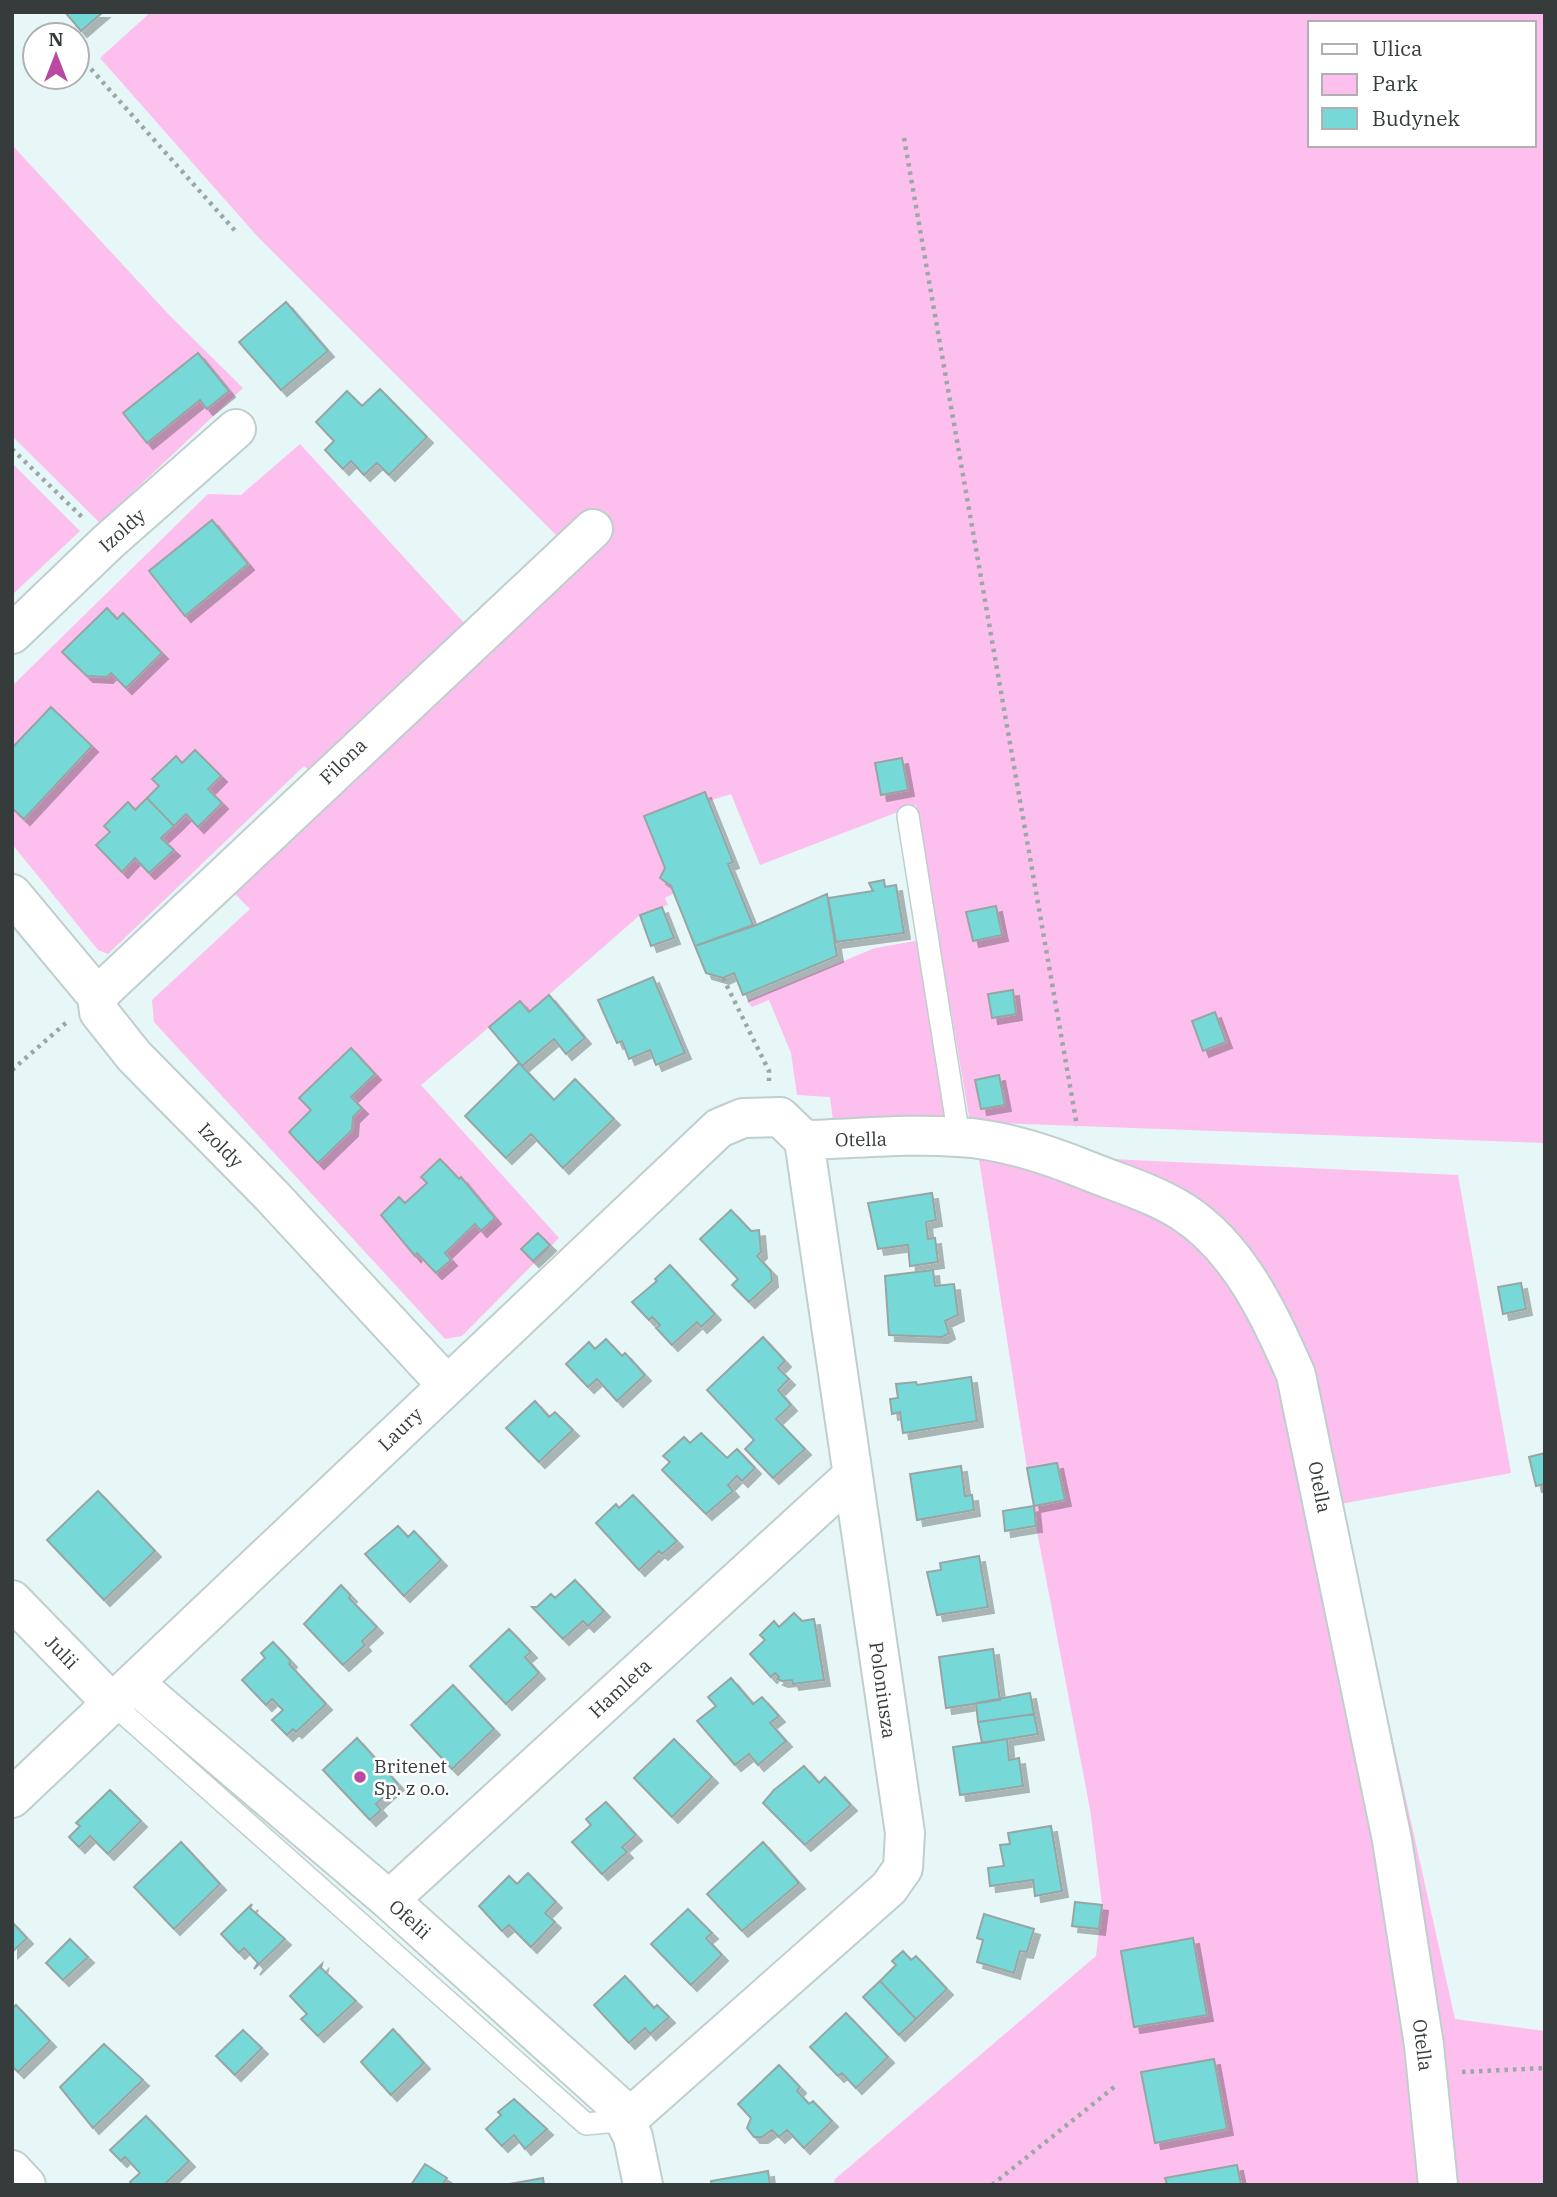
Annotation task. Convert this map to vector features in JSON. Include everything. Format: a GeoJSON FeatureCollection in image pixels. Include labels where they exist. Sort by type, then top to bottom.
{"type":"FeatureCollection","features":[{"type":"Feature","properties":{"kind":"street","name":"Izoldy"},"geometry":{"type":"LineString","coordinates":[[12,634],[108,542],[236,429]]}},
{"type":"Feature","properties":{"kind":"street","name":"Filona"},"geometry":{"type":"LineString","coordinates":[[98,1004],[593,529]]}},
{"type":"Feature","properties":{"kind":"street","name":"Izoldy"},"geometry":{"type":"LineString","coordinates":[[12,894],[98,1004],[134,1056],[271,1195],[446,1384]]}},
{"type":"Feature","properties":{"kind":"street","name":"Laury"},"geometry":{"type":"LineString","coordinates":[[12,1798],[719,1128],[743,1118],[780,1117],[804,1140]]}},
{"type":"Feature","properties":{"kind":"street","name":"Otella"},"geometry":{"type":"LineString","coordinates":[[804,1140],[959,1136],[1023,1149],[1070,1163],[1183,1212],[1206,1231],[1233,1261],[1267,1311],[1296,1375],[1391,1840],[1424,2045],[1438,2185]]}},
{"type":"Feature","properties":{"kind":"street","name":"Poloniusza"},"geometry":{"type":"LineString","coordinates":[[627,2120],[889,1888],[903,1868],[905,1833],[804,1140]]}},
{"type":"Feature","properties":{"kind":"street","name":"Hamleta"},"geometry":{"type":"LineString","coordinates":[[389,1900],[852,1476]]}},
{"type":"Feature","properties":{"kind":"street","name":"Julii"},"geometry":{"type":"LineString","coordinates":[[12,1600],[123,1693]]}},
{"type":"Feature","properties":{"kind":"street","name":"Ofelii"},"geometry":{"type":"LineString","coordinates":[[123,1693],[389,1900],[617,2105],[627,2120],[635,2141],[643,2185]]}},
{"type":"Feature","properties":{"kind":"street"},"geometry":{"type":"LineString","coordinates":[[12,2170],[26,2185]]}},
{"type":"Feature","properties":{"kind":"lane"},"geometry":{"type":"LineString","coordinates":[[908,817],[959,1136]]}},
{"type":"Feature","properties":{"kind":"lane"},"geometry":{"type":"LineString","coordinates":[[123,1693],[586,2124],[627,2120]]}},
{"type":"Feature","properties":{"kind":"path"},"geometry":{"type":"LineString","coordinates":[[91,69],[237,233]]}},
{"type":"Feature","properties":{"kind":"path"},"geometry":{"type":"LineString","coordinates":[[904,138],[1077,1126]]}},
{"type":"Feature","properties":{"kind":"path"},"geometry":{"type":"LineString","coordinates":[[12,449],[108,542]]}},
{"type":"Feature","properties":{"kind":"path"},"geometry":{"type":"LineString","coordinates":[[12,1070],[70,1020],[98,1004]]}},
{"type":"Feature","properties":{"kind":"path"},"geometry":{"type":"LineString","coordinates":[[1471,2072],[1545,2068]]}},
{"type":"Feature","properties":{"kind":"path"},"geometry":{"type":"LineString","coordinates":[[992,2185],[1118,2084]]}},
{"type":"Feature","properties":{"kind":"green space"},"geometry":{"type":"Polygon","coordinates":[[[151,12],[1545,12],[1545,1143],[970,1122],[916,805],[760,865],[731,794],[652,819],[678,891],[665,898],[668,905],[640,915],[529,1012],[520,1001],[421,1085],[559,1238],[462,1336],[445,1339],[154,1022],[152,1000],[250,909],[234,893],[339,793],[304,766],[108,954],[98,950],[12,844],[12,686],[208,494],[241,495],[300,444],[467,626],[559,538],[258,237],[100,58],[151,12]]]}},
{"type":"Feature","properties":{"kind":"green space"},"geometry":{"type":"Polygon","coordinates":[[[12,145],[172,318],[243,388],[100,523],[12,436],[12,145]]]}},
{"type":"Feature","properties":{"kind":"green space"},"geometry":{"type":"Polygon","coordinates":[[[12,463],[80,531],[12,595],[12,463]]]}},
{"type":"Feature","properties":{"kind":"green space"},"geometry":{"type":"Polygon","coordinates":[[[916,941],[946,1117],[833,1121],[830,1097],[797,1095],[791,1053],[769,1000],[752,1007],[747,1001],[875,948],[916,941]]]}},
{"type":"Feature","properties":{"kind":"green space"},"geometry":{"type":"Polygon","coordinates":[[[979,1159],[1111,1159],[1458,1175],[1511,1473],[1340,1504],[1455,2019],[1545,2031],[1545,2185],[835,2185],[834,2180],[1096,1956],[1102,1905],[1090,1809],[1036,1526],[979,1159]]]}},
{"type":"Feature","properties":{"kind":"building"},"geometry":{"type":"Polygon","coordinates":[[[65,12],[103,12],[91,22],[73,21],[65,12]]]}},
{"type":"Feature","properties":{"kind":"building"},"geometry":{"type":"Polygon","coordinates":[[[286,302],[328,351],[281,390],[239,342],[286,302]]]}},
{"type":"Feature","properties":{"kind":"building"},"geometry":{"type":"Polygon","coordinates":[[[198,353],[229,391],[207,409],[200,400],[147,443],[123,413],[198,353]]]}},
{"type":"Feature","properties":{"kind":"building"},"geometry":{"type":"Polygon","coordinates":[[[380,389],[427,437],[389,475],[377,463],[364,475],[351,461],[343,469],[325,450],[334,441],[316,422],[347,391],[362,406],[380,389]]]}},
{"type":"Feature","properties":{"kind":"building"},"geometry":{"type":"Polygon","coordinates":[[[212,520],[248,564],[185,616],[149,571],[212,520]]]}},
{"type":"Feature","properties":{"kind":"building"},"geometry":{"type":"Polygon","coordinates":[[[107,608],[117,619],[123,613],[162,653],[126,688],[111,673],[107,677],[87,676],[62,652],[107,608]]]}},
{"type":"Feature","properties":{"kind":"building"},"geometry":{"type":"Polygon","coordinates":[[[51,707],[92,746],[24,819],[12,808],[12,748],[51,707]]]}},
{"type":"Feature","properties":{"kind":"building"},"geometry":{"type":"Polygon","coordinates":[[[195,750],[221,776],[208,789],[222,803],[198,827],[186,814],[174,826],[147,798],[159,786],[152,779],[176,756],[182,763],[195,750]]]}},
{"type":"Feature","properties":{"kind":"building"},"geometry":{"type":"Polygon","coordinates":[[[902,758],[908,790],[881,795],[875,763],[902,758]]]}},
{"type":"Feature","properties":{"kind":"building"},"geometry":{"type":"Polygon","coordinates":[[[705,792],[733,862],[728,864],[753,925],[695,946],[671,886],[660,878],[665,868],[644,816],[705,792]]]}},
{"type":"Feature","properties":{"kind":"building"},"geometry":{"type":"Polygon","coordinates":[[[147,798],[174,826],[161,838],[174,850],[149,873],[135,858],[122,872],[96,845],[110,832],[104,826],[128,802],[135,810],[147,798]]]}},
{"type":"Feature","properties":{"kind":"building"},"geometry":{"type":"Polygon","coordinates":[[[884,880],[885,887],[896,885],[904,933],[836,942],[828,898],[873,891],[869,883],[884,880]]]}},
{"type":"Feature","properties":{"kind":"building"},"geometry":{"type":"Polygon","coordinates":[[[827,894],[837,956],[743,995],[734,973],[723,978],[706,973],[695,946],[754,926],[827,894]]]}},
{"type":"Feature","properties":{"kind":"building"},"geometry":{"type":"Polygon","coordinates":[[[996,906],[1002,935],[973,941],[966,912],[996,906]]]}},
{"type":"Feature","properties":{"kind":"building"},"geometry":{"type":"Polygon","coordinates":[[[662,907],[674,938],[651,946],[640,915],[662,907]]]}},
{"type":"Feature","properties":{"kind":"building"},"geometry":{"type":"Polygon","coordinates":[[[653,977],[685,1053],[656,1065],[650,1050],[629,1059],[622,1041],[617,1043],[598,1000],[653,977]]]}},
{"type":"Feature","properties":{"kind":"building"},"geometry":{"type":"Polygon","coordinates":[[[1013,990],[1016,1014],[992,1018],[988,994],[1013,990]]]}},
{"type":"Feature","properties":{"kind":"building"},"geometry":{"type":"Polygon","coordinates":[[[549,995],[585,1038],[566,1054],[554,1039],[522,1066],[489,1027],[520,1001],[529,1012],[549,995]]]}},
{"type":"Feature","properties":{"kind":"building"},"geometry":{"type":"Polygon","coordinates":[[[1215,1012],[1226,1042],[1203,1051],[1192,1021],[1215,1012]]]}},
{"type":"Feature","properties":{"kind":"building"},"geometry":{"type":"Polygon","coordinates":[[[351,1048],[375,1074],[351,1097],[362,1108],[353,1117],[352,1130],[318,1163],[289,1132],[311,1110],[299,1098],[351,1048]]]}},
{"type":"Feature","properties":{"kind":"building"},"geometry":{"type":"Polygon","coordinates":[[[519,1063],[554,1100],[575,1079],[614,1119],[563,1168],[531,1134],[506,1158],[465,1116],[519,1063]]]}},
{"type":"Feature","properties":{"kind":"building"},"geometry":{"type":"Polygon","coordinates":[[[999,1075],[1005,1105],[981,1109],[975,1080],[999,1075]]]}},
{"type":"Feature","properties":{"kind":"building"},"geometry":{"type":"Polygon","coordinates":[[[440,1159],[459,1179],[461,1177],[495,1218],[481,1231],[475,1224],[445,1253],[451,1260],[436,1273],[417,1253],[415,1256],[381,1215],[399,1197],[405,1203],[427,1183],[421,1177],[440,1159]]]}},
{"type":"Feature","properties":{"kind":"building"},"geometry":{"type":"Polygon","coordinates":[[[932,1193],[936,1220],[926,1222],[928,1239],[935,1238],[938,1262],[910,1266],[908,1245],[878,1249],[868,1203],[932,1193]]]}},
{"type":"Feature","properties":{"kind":"building"},"geometry":{"type":"Polygon","coordinates":[[[731,1210],[751,1231],[759,1230],[761,1252],[757,1256],[771,1271],[772,1281],[749,1302],[732,1285],[738,1279],[700,1239],[731,1210]]]}},
{"type":"Feature","properties":{"kind":"building"},"geometry":{"type":"Polygon","coordinates":[[[538,1233],[550,1245],[533,1261],[521,1249],[538,1233]]]}},
{"type":"Feature","properties":{"kind":"building"},"geometry":{"type":"Polygon","coordinates":[[[670,1265],[715,1314],[701,1327],[697,1322],[672,1345],[656,1328],[660,1325],[652,1317],[649,1320],[632,1302],[657,1281],[655,1279],[670,1265]]]}},
{"type":"Feature","properties":{"kind":"building"},"geometry":{"type":"Polygon","coordinates":[[[933,1270],[935,1286],[954,1284],[958,1315],[945,1321],[949,1333],[942,1337],[889,1335],[885,1276],[933,1270]]]}},
{"type":"Feature","properties":{"kind":"building"},"geometry":{"type":"Polygon","coordinates":[[[1521,1283],[1526,1309],[1503,1314],[1498,1287],[1521,1283]]]}},
{"type":"Feature","properties":{"kind":"building"},"geometry":{"type":"Polygon","coordinates":[[[763,1337],[785,1361],[778,1368],[789,1379],[778,1390],[791,1405],[776,1419],[805,1449],[773,1478],[745,1449],[754,1440],[707,1390],[763,1337]]]}},
{"type":"Feature","properties":{"kind":"building"},"geometry":{"type":"Polygon","coordinates":[[[606,1339],[622,1356],[625,1353],[645,1375],[617,1401],[597,1379],[588,1387],[566,1364],[589,1342],[595,1349],[606,1339]]]}},
{"type":"Feature","properties":{"kind":"building"},"geometry":{"type":"Polygon","coordinates":[[[971,1377],[977,1421],[903,1433],[900,1412],[892,1414],[890,1399],[898,1398],[896,1384],[916,1382],[917,1385],[971,1377]]]}},
{"type":"Feature","properties":{"kind":"building"},"geometry":{"type":"Polygon","coordinates":[[[535,1401],[549,1417],[555,1412],[573,1430],[539,1462],[506,1428],[535,1401]]]}},
{"type":"Feature","properties":{"kind":"building"},"geometry":{"type":"Polygon","coordinates":[[[701,1433],[727,1458],[737,1449],[755,1468],[742,1481],[737,1476],[728,1485],[733,1491],[706,1514],[662,1470],[670,1462],[663,1456],[684,1437],[690,1443],[701,1433]]]}},
{"type":"Feature","properties":{"kind":"building"},"geometry":{"type":"Polygon","coordinates":[[[1545,1453],[1545,1484],[1536,1486],[1529,1457],[1545,1453]]]}},
{"type":"Feature","properties":{"kind":"building"},"geometry":{"type":"Polygon","coordinates":[[[1057,1463],[1065,1500],[1034,1506],[1027,1468],[1057,1463]]]}},
{"type":"Feature","properties":{"kind":"building"},"geometry":{"type":"Polygon","coordinates":[[[961,1466],[965,1496],[972,1495],[974,1510],[917,1520],[910,1474],[961,1466]]]}},
{"type":"Feature","properties":{"kind":"building"},"geometry":{"type":"Polygon","coordinates":[[[98,1491],[155,1551],[104,1600],[47,1540],[98,1491]]]}},
{"type":"Feature","properties":{"kind":"building"},"geometry":{"type":"Polygon","coordinates":[[[633,1495],[677,1541],[662,1554],[659,1551],[639,1570],[596,1523],[616,1504],[619,1508],[633,1495]]]}},
{"type":"Feature","properties":{"kind":"building"},"geometry":{"type":"Polygon","coordinates":[[[1034,1506],[1036,1526],[1005,1531],[1003,1511],[1034,1506]]]}},
{"type":"Feature","properties":{"kind":"building"},"geometry":{"type":"Polygon","coordinates":[[[398,1526],[408,1537],[414,1531],[441,1560],[404,1596],[365,1554],[398,1526]]]}},
{"type":"Feature","properties":{"kind":"building"},"geometry":{"type":"Polygon","coordinates":[[[979,1556],[988,1607],[937,1615],[927,1572],[941,1570],[940,1563],[979,1556]]]}},
{"type":"Feature","properties":{"kind":"building"},"geometry":{"type":"Polygon","coordinates":[[[575,1580],[604,1611],[588,1626],[583,1621],[563,1639],[532,1607],[537,1607],[551,1594],[555,1598],[575,1580]]]}},
{"type":"Feature","properties":{"kind":"building"},"geometry":{"type":"Polygon","coordinates":[[[341,1585],[351,1596],[349,1598],[377,1627],[362,1641],[365,1645],[343,1665],[304,1624],[341,1585]]]}},
{"type":"Feature","properties":{"kind":"building"},"geometry":{"type":"Polygon","coordinates":[[[794,1613],[802,1621],[814,1619],[824,1680],[793,1684],[792,1680],[782,1681],[777,1679],[779,1677],[775,1673],[771,1677],[750,1654],[765,1640],[760,1635],[774,1621],[779,1627],[794,1613]]]}},
{"type":"Feature","properties":{"kind":"building"},"geometry":{"type":"Polygon","coordinates":[[[509,1629],[531,1652],[525,1657],[539,1673],[506,1704],[470,1666],[509,1629]]]}},
{"type":"Feature","properties":{"kind":"building"},"geometry":{"type":"Polygon","coordinates":[[[273,1642],[291,1661],[289,1664],[326,1704],[296,1732],[293,1729],[287,1735],[272,1720],[283,1710],[272,1699],[266,1705],[242,1680],[265,1658],[261,1653],[273,1642]]]}},
{"type":"Feature","properties":{"kind":"building"},"geometry":{"type":"Polygon","coordinates":[[[993,1649],[1000,1700],[946,1708],[939,1657],[993,1649]]]}},
{"type":"Feature","properties":{"kind":"building"},"geometry":{"type":"Polygon","coordinates":[[[731,1678],[753,1704],[762,1697],[779,1716],[770,1723],[786,1741],[758,1765],[749,1754],[735,1765],[697,1721],[716,1706],[708,1697],[731,1678]]]}},
{"type":"Feature","properties":{"kind":"building"},"geometry":{"type":"Polygon","coordinates":[[[453,1685],[494,1729],[452,1769],[411,1725],[453,1685]]]}},
{"type":"Feature","properties":{"kind":"building"},"geometry":{"type":"Polygon","coordinates":[[[1030,1693],[1034,1714],[978,1722],[976,1703],[1030,1693]]]}},
{"type":"Feature","properties":{"kind":"building"},"geometry":{"type":"Polygon","coordinates":[[[1034,1714],[1038,1734],[982,1743],[978,1722],[1034,1714]]]}},
{"type":"Feature","properties":{"kind":"building","name":"Britenet Sp. z o.o."},"geometry":{"type":"Polygon","coordinates":[[[357,1738],[398,1784],[376,1804],[381,1810],[370,1820],[323,1770],[357,1738]]]}},
{"type":"Feature","properties":{"kind":"building"},"geometry":{"type":"Polygon","coordinates":[[[674,1739],[712,1777],[672,1817],[634,1778],[674,1739]]]}},
{"type":"Feature","properties":{"kind":"building"},"geometry":{"type":"Polygon","coordinates":[[[1007,1739],[1009,1760],[1019,1758],[1023,1786],[960,1795],[953,1747],[1007,1739]]]}},
{"type":"Feature","properties":{"kind":"building"},"geometry":{"type":"Polygon","coordinates":[[[804,1766],[819,1783],[825,1777],[851,1805],[805,1845],[763,1803],[774,1790],[804,1766]]]}},
{"type":"Feature","properties":{"kind":"building"},"geometry":{"type":"Polygon","coordinates":[[[110,1790],[141,1821],[108,1854],[90,1836],[79,1847],[69,1837],[80,1826],[76,1823],[110,1790]]]}},
{"type":"Feature","properties":{"kind":"building"},"geometry":{"type":"Polygon","coordinates":[[[606,1802],[636,1835],[622,1847],[627,1852],[602,1874],[572,1842],[591,1825],[586,1819],[606,1802]]]}},
{"type":"Feature","properties":{"kind":"building"},"geometry":{"type":"Polygon","coordinates":[[[1051,1826],[1062,1891],[1035,1896],[1033,1880],[990,1886],[988,1868],[1004,1866],[1000,1845],[1010,1844],[1008,1833],[1051,1826]]]}},
{"type":"Feature","properties":{"kind":"building"},"geometry":{"type":"Polygon","coordinates":[[[181,1842],[220,1884],[174,1929],[134,1887],[181,1842]]]}},
{"type":"Feature","properties":{"kind":"building"},"geometry":{"type":"Polygon","coordinates":[[[763,1842],[799,1883],[742,1931],[707,1894],[763,1842]]]}},
{"type":"Feature","properties":{"kind":"building"},"geometry":{"type":"Polygon","coordinates":[[[528,1873],[556,1902],[545,1913],[555,1922],[531,1947],[509,1925],[502,1931],[479,1906],[509,1876],[517,1884],[528,1873]]]}},
{"type":"Feature","properties":{"kind":"building"},"geometry":{"type":"Polygon","coordinates":[[[1075,1902],[1102,1905],[1099,1929],[1072,1926],[1075,1902]]]}},
{"type":"Feature","properties":{"kind":"building"},"geometry":{"type":"Polygon","coordinates":[[[252,1904],[250,1908],[285,1939],[254,1969],[258,1963],[244,1948],[239,1953],[221,1934],[252,1904]]]}},
{"type":"Feature","properties":{"kind":"building"},"geometry":{"type":"Polygon","coordinates":[[[688,1909],[712,1933],[706,1938],[722,1955],[691,1985],[651,1944],[688,1909]]]}},
{"type":"Feature","properties":{"kind":"building"},"geometry":{"type":"Polygon","coordinates":[[[984,1914],[1034,1929],[1027,1952],[1020,1951],[1014,1973],[977,1962],[983,1940],[977,1938],[984,1914]]]}},
{"type":"Feature","properties":{"kind":"building"},"geometry":{"type":"Polygon","coordinates":[[[12,1922],[27,1938],[12,1952],[12,1922]]]}},
{"type":"Feature","properties":{"kind":"building"},"geometry":{"type":"Polygon","coordinates":[[[1193,1938],[1207,2015],[1134,2027],[1121,1951],[1193,1938]]]}},
{"type":"Feature","properties":{"kind":"building"},"geometry":{"type":"Polygon","coordinates":[[[70,1939],[88,1957],[63,1980],[46,1963],[70,1939]]]}},
{"type":"Feature","properties":{"kind":"building"},"geometry":{"type":"Polygon","coordinates":[[[903,1951],[911,1960],[916,1956],[947,1989],[916,2019],[880,1981],[896,1965],[892,1961],[903,1951]]]}},
{"type":"Feature","properties":{"kind":"building"},"geometry":{"type":"Polygon","coordinates":[[[322,1964],[321,1968],[356,2001],[318,2036],[301,2019],[307,2014],[290,1996],[322,1964]]]}},
{"type":"Feature","properties":{"kind":"building"},"geometry":{"type":"Polygon","coordinates":[[[625,1976],[654,2008],[657,2005],[669,2017],[650,2034],[645,2028],[629,2043],[594,2005],[625,1976]]]}},
{"type":"Feature","properties":{"kind":"building"},"geometry":{"type":"Polygon","coordinates":[[[880,1981],[916,2019],[899,2035],[863,1997],[880,1981]]]}},
{"type":"Feature","properties":{"kind":"building"},"geometry":{"type":"Polygon","coordinates":[[[16,2005],[50,2041],[18,2072],[12,2066],[12,2009],[16,2005]]]}},
{"type":"Feature","properties":{"kind":"building"},"geometry":{"type":"Polygon","coordinates":[[[846,2013],[888,2057],[856,2088],[842,2073],[838,2076],[810,2047],[846,2013]]]}},
{"type":"Feature","properties":{"kind":"building"},"geometry":{"type":"Polygon","coordinates":[[[393,2029],[424,2063],[391,2095],[361,2062],[393,2029]]]}},
{"type":"Feature","properties":{"kind":"building"},"geometry":{"type":"Polygon","coordinates":[[[243,2030],[262,2048],[235,2075],[216,2056],[243,2030]]]}},
{"type":"Feature","properties":{"kind":"building"},"geometry":{"type":"Polygon","coordinates":[[[104,2044],[143,2080],[93,2128],[60,2087],[104,2044]]]}},
{"type":"Feature","properties":{"kind":"building"},"geometry":{"type":"Polygon","coordinates":[[[1214,2059],[1227,2129],[1155,2143],[1141,2072],[1214,2059]]]}},
{"type":"Feature","properties":{"kind":"building"},"geometry":{"type":"Polygon","coordinates":[[[779,2065],[800,2087],[797,2091],[809,2104],[813,2101],[832,2121],[804,2148],[787,2130],[779,2137],[772,2130],[762,2137],[754,2137],[747,2128],[751,2118],[738,2104],[779,2065]]]}},
{"type":"Feature","properties":{"kind":"building"},"geometry":{"type":"Polygon","coordinates":[[[514,2099],[547,2129],[525,2149],[514,2135],[502,2146],[486,2129],[501,2115],[498,2112],[514,2099]]]}},
{"type":"Feature","properties":{"kind":"building"},"geometry":{"type":"Polygon","coordinates":[[[146,2116],[189,2161],[164,2185],[132,2185],[130,2182],[140,2173],[125,2157],[121,2161],[110,2150],[146,2116]]]}},
{"type":"Feature","properties":{"kind":"building"},"geometry":{"type":"Polygon","coordinates":[[[425,2164],[447,2178],[442,2185],[411,2185],[425,2164]]]}},
{"type":"Feature","properties":{"kind":"building"},"geometry":{"type":"Polygon","coordinates":[[[1237,2165],[1241,2185],[1167,2185],[1165,2178],[1237,2165]]]}},
{"type":"Feature","properties":{"kind":"building"},"geometry":{"type":"Polygon","coordinates":[[[768,2171],[770,2185],[712,2185],[711,2181],[768,2171]]]}},
{"type":"Feature","properties":{"kind":"building"},"geometry":{"type":"Polygon","coordinates":[[[543,2178],[544,2185],[504,2185],[543,2178]]]}},
{"type":"Feature","properties":{"kind":"place","name":"Britenet Sp. z o.o."},"geometry":{"type":"Point","coordinates":[360,1777]}}]}
